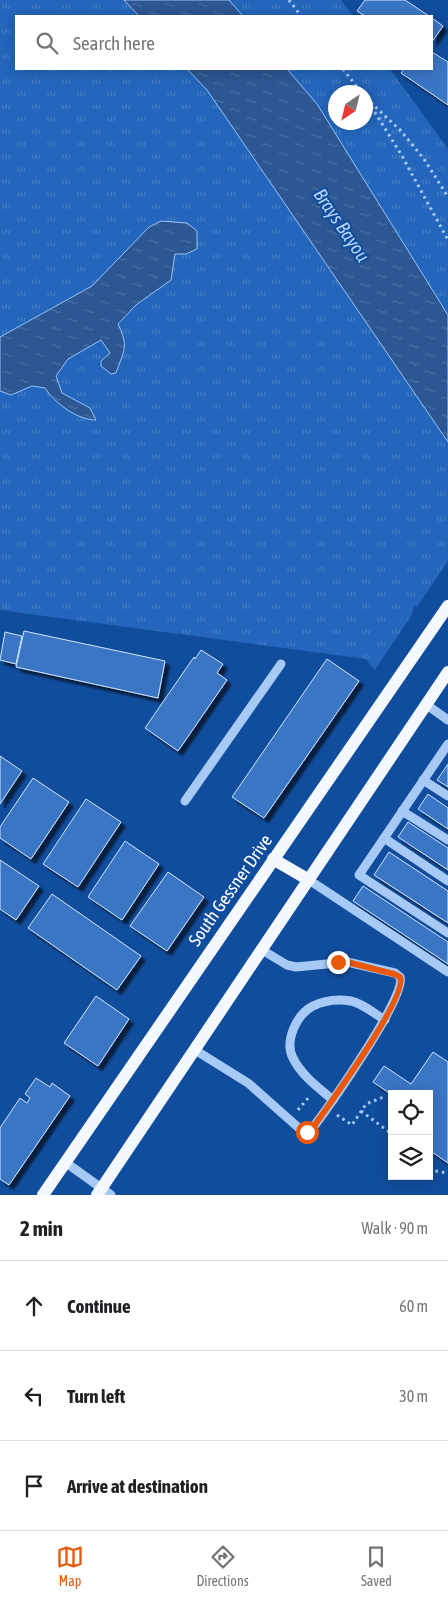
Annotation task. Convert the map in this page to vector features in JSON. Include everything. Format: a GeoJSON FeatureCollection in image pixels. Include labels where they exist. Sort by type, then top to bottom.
{"type":"FeatureCollection","features":[{"type":"Feature","properties":{"kind":"main road","name":"South Gessner Drive"},"geometry":{"type":"LineString","coordinates":[[43,1195],[448,606]]}},
{"type":"Feature","properties":{"kind":"main road"},"geometry":{"type":"LineString","coordinates":[[103,1193],[195,1050],[448,672]]}},
{"type":"Feature","properties":{"kind":"main road"},"geometry":{"type":"LineString","coordinates":[[273,859],[309,880]]}},
{"type":"Feature","properties":{"kind":"lane"},"geometry":{"type":"LineString","coordinates":[[186,801],[281,664]]}},
{"type":"Feature","properties":{"kind":"lane"},"geometry":{"type":"LineString","coordinates":[[427,705],[448,720]]}},
{"type":"Feature","properties":{"kind":"lane"},"geometry":{"type":"LineString","coordinates":[[448,744],[359,875],[448,933]]}},
{"type":"Feature","properties":{"kind":"lane"},"geometry":{"type":"LineString","coordinates":[[423,780],[448,796]]}},
{"type":"Feature","properties":{"kind":"lane"},"geometry":{"type":"LineString","coordinates":[[402,811],[448,840]]}},
{"type":"Feature","properties":{"kind":"lane"},"geometry":{"type":"LineString","coordinates":[[384,838],[448,880]]}},
{"type":"Feature","properties":{"kind":"lane"},"geometry":{"type":"LineString","coordinates":[[309,880],[448,972]]}},
{"type":"Feature","properties":{"kind":"lane"},"geometry":{"type":"LineString","coordinates":[[195,1050],[248,1083],[303,1131],[312,1129],[385,1020],[401,986],[400,977],[394,974],[347,962],[288,965],[262,950]]}},
{"type":"Feature","properties":{"kind":"lane"},"geometry":{"type":"LineString","coordinates":[[333,1100],[300,1069],[292,1058],[289,1046],[292,1033],[304,1012],[314,1005],[334,1000],[353,1001],[385,1020]]}},
{"type":"Feature","properties":{"kind":"lane"},"geometry":{"type":"LineString","coordinates":[[65,1162],[103,1193]]}},
{"type":"Feature","properties":{"kind":"path"},"geometry":{"type":"LineString","coordinates":[[288,0],[300,15]]}},
{"type":"Feature","properties":{"kind":"path"},"geometry":{"type":"LineString","coordinates":[[344,70],[356,85]]}},
{"type":"Feature","properties":{"kind":"path"},"geometry":{"type":"LineString","coordinates":[[373,105],[401,131],[424,159],[448,197]]}},
{"type":"Feature","properties":{"kind":"path"},"geometry":{"type":"LineString","coordinates":[[373,109],[402,156],[448,240]]}},
{"type":"Feature","properties":{"kind":"path"},"geometry":{"type":"LineString","coordinates":[[293,1112],[298,1111],[307,1097],[352,1125],[366,1104],[386,1096]]}},
{"type":"Feature","properties":{"kind":"path"},"geometry":{"type":"LineString","coordinates":[[361,1111],[388,1131]]}},
{"type":"Feature","properties":{"kind":"path"},"geometry":{"type":"LineString","coordinates":[[433,1171],[448,1173]]}},
{"type":"Feature","properties":{"kind":"green space"},"geometry":{"type":"Polygon","coordinates":[[[0,0],[341,0],[352,15],[15,15],[15,70],[391,70],[448,149],[448,561],[417,607],[415,605],[411,616],[375,670],[366,659],[0,610],[0,0]]]}},
{"type":"Feature","properties":{"kind":"water"},"geometry":{"type":"Polygon","coordinates":[[[124,0],[229,0],[242,15],[138,15],[124,0]]]}},
{"type":"Feature","properties":{"kind":"water","name":"Brays Bayou"},"geometry":{"type":"Polygon","coordinates":[[[188,70],[288,70],[317,104],[328,122],[328,130],[333,130],[448,315],[448,442],[207,90],[188,70]]]}},
{"type":"Feature","properties":{"kind":"water"},"geometry":{"type":"Polygon","coordinates":[[[161,221],[187,223],[197,231],[197,249],[186,254],[175,254],[171,280],[136,305],[118,324],[124,348],[116,373],[111,374],[101,366],[101,361],[110,353],[101,340],[68,359],[56,376],[62,393],[90,408],[96,420],[81,417],[67,410],[45,388],[32,386],[11,395],[0,391],[0,337],[92,286],[149,227],[161,221]]]}},
{"type":"Feature","properties":{"kind":"building"},"geometry":{"type":"Polygon","coordinates":[[[365,0],[405,0],[428,15],[363,15],[357,11],[365,0]]]}},
{"type":"Feature","properties":{"kind":"building"},"geometry":{"type":"Polygon","coordinates":[[[433,19],[443,26],[433,41],[433,19]]]}},
{"type":"Feature","properties":{"kind":"building"},"geometry":{"type":"Polygon","coordinates":[[[433,53],[448,62],[448,105],[401,73],[403,70],[433,70],[433,53]]]}},
{"type":"Feature","properties":{"kind":"building"},"geometry":{"type":"Polygon","coordinates":[[[24,631],[165,661],[158,698],[16,667],[24,631]]]}},
{"type":"Feature","properties":{"kind":"building"},"geometry":{"type":"Polygon","coordinates":[[[5,632],[22,636],[16,664],[0,660],[5,632]]]}},
{"type":"Feature","properties":{"kind":"building"},"geometry":{"type":"Polygon","coordinates":[[[201,650],[223,664],[217,673],[227,680],[178,751],[145,728],[194,657],[195,659],[201,650]]]}},
{"type":"Feature","properties":{"kind":"building"},"geometry":{"type":"Polygon","coordinates":[[[327,659],[359,681],[264,818],[232,797],[327,659]]]}},
{"type":"Feature","properties":{"kind":"building"},"geometry":{"type":"Polygon","coordinates":[[[0,756],[22,771],[0,804],[0,756]]]}},
{"type":"Feature","properties":{"kind":"building"},"geometry":{"type":"Polygon","coordinates":[[[448,764],[448,787],[437,780],[448,764]]]}},
{"type":"Feature","properties":{"kind":"building"},"geometry":{"type":"Polygon","coordinates":[[[33,778],[69,802],[31,859],[0,838],[0,827],[33,778]]]}},
{"type":"Feature","properties":{"kind":"building"},"geometry":{"type":"Polygon","coordinates":[[[428,794],[448,808],[448,829],[418,809],[428,794]]]}},
{"type":"Feature","properties":{"kind":"building"},"geometry":{"type":"Polygon","coordinates":[[[86,799],[121,822],[78,887],[43,864],[86,799]]]}},
{"type":"Feature","properties":{"kind":"building"},"geometry":{"type":"Polygon","coordinates":[[[408,822],[448,848],[448,870],[398,837],[408,822]]]}},
{"type":"Feature","properties":{"kind":"building"},"geometry":{"type":"Polygon","coordinates":[[[125,841],[159,864],[122,920],[88,897],[125,841]]]}},
{"type":"Feature","properties":{"kind":"building"},"geometry":{"type":"Polygon","coordinates":[[[389,852],[448,891],[448,923],[374,875],[389,852]]]}},
{"type":"Feature","properties":{"kind":"building"},"geometry":{"type":"Polygon","coordinates":[[[0,860],[39,886],[16,920],[0,909],[0,860]]]}},
{"type":"Feature","properties":{"kind":"building"},"geometry":{"type":"Polygon","coordinates":[[[168,872],[204,897],[167,951],[130,926],[168,872]]]}},
{"type":"Feature","properties":{"kind":"building"},"geometry":{"type":"Polygon","coordinates":[[[363,886],[448,942],[448,964],[353,901],[363,886]]]}},
{"type":"Feature","properties":{"kind":"building"},"geometry":{"type":"Polygon","coordinates":[[[52,894],[141,956],[117,990],[28,928],[52,894]]]}},
{"type":"Feature","properties":{"kind":"building"},"geometry":{"type":"Polygon","coordinates":[[[96,996],[129,1019],[98,1066],[64,1043],[96,996]]]}},
{"type":"Feature","properties":{"kind":"building"},"geometry":{"type":"Polygon","coordinates":[[[433,1052],[448,1062],[448,1163],[433,1153],[433,1090],[388,1090],[388,1092],[373,1082],[384,1066],[411,1084],[433,1052]]]}},
{"type":"Feature","properties":{"kind":"building"},"geometry":{"type":"Polygon","coordinates":[[[36,1078],[50,1087],[52,1083],[70,1096],[9,1185],[0,1179],[0,1128],[20,1098],[27,1103],[30,1098],[25,1094],[36,1078]]]}},
{"type":"Feature","properties":{"kind":"route"},"geometry":{"type":"LineString","coordinates":[[307,1132],[312,1129],[333,1100],[385,1020],[402,981],[400,977],[394,974],[347,962],[338,962]]}}]}
